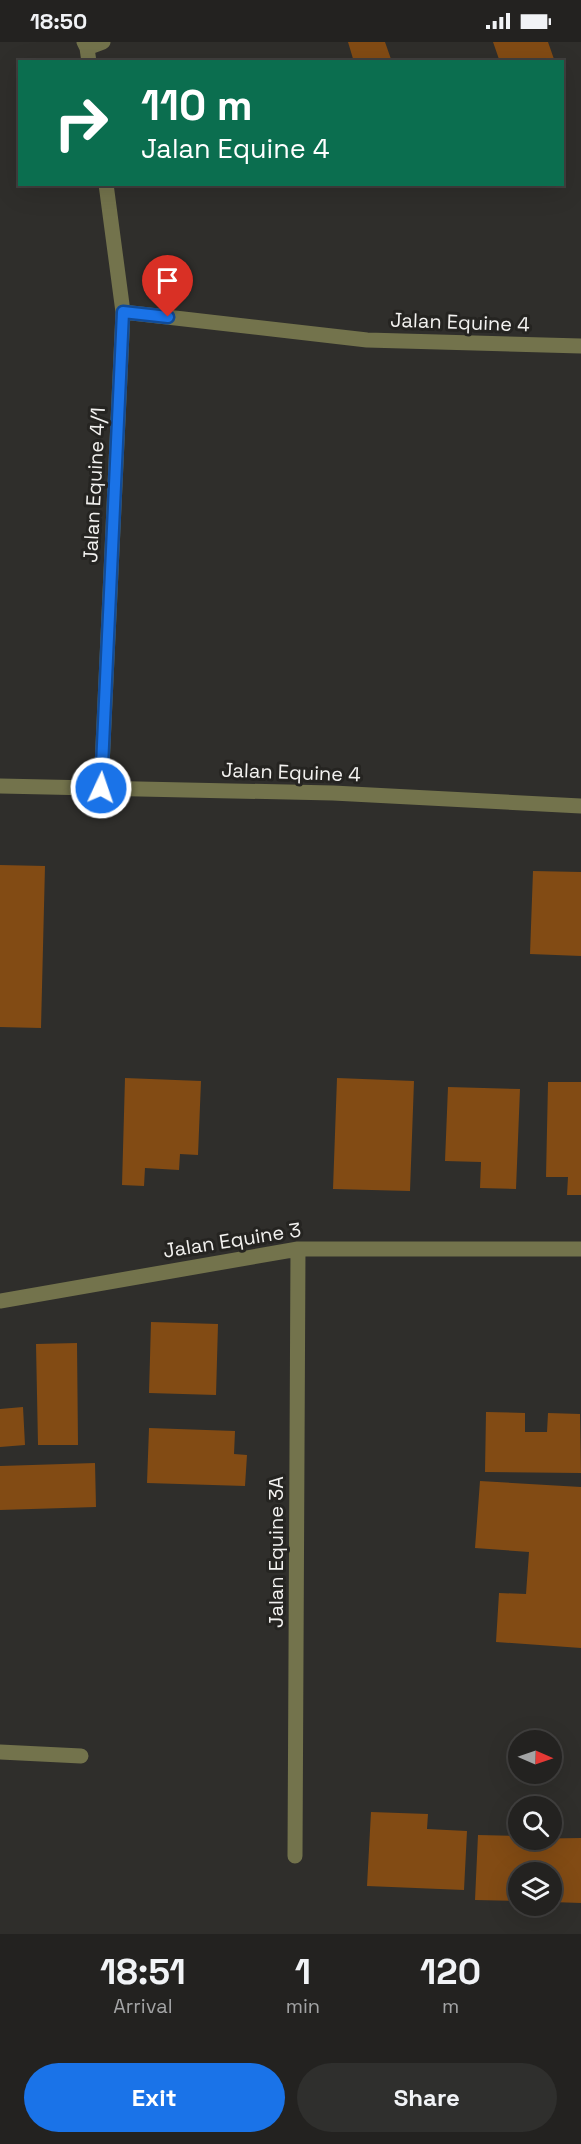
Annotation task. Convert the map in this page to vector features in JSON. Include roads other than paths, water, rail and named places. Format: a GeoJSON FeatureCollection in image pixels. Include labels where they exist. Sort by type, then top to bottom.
{"type":"FeatureCollection","features":[{"type":"Feature","properties":{"kind":"street"},"geometry":{"type":"LineString","coordinates":[[87,50],[103,42]]}},
{"type":"Feature","properties":{"kind":"street","name":"Jalan Equine 4/1"},"geometry":{"type":"LineString","coordinates":[[101,788],[123,312],[106,186]]}},
{"type":"Feature","properties":{"kind":"street","name":"Jalan Equine 4"},"geometry":{"type":"LineString","coordinates":[[123,312],[367,340],[581,346]]}},
{"type":"Feature","properties":{"kind":"street","name":"Jalan Equine 4"},"geometry":{"type":"LineString","coordinates":[[0,786],[333,794],[581,806]]}},
{"type":"Feature","properties":{"kind":"street","name":"Jalan Equine 3"},"geometry":{"type":"LineString","coordinates":[[0,1302],[298,1249],[581,1249]]}},
{"type":"Feature","properties":{"kind":"street","name":"Jalan Equine 3A"},"geometry":{"type":"LineString","coordinates":[[295,1856],[298,1249]]}},
{"type":"Feature","properties":{"kind":"street"},"geometry":{"type":"LineString","coordinates":[[0,1752],[81,1756]]}}]}
